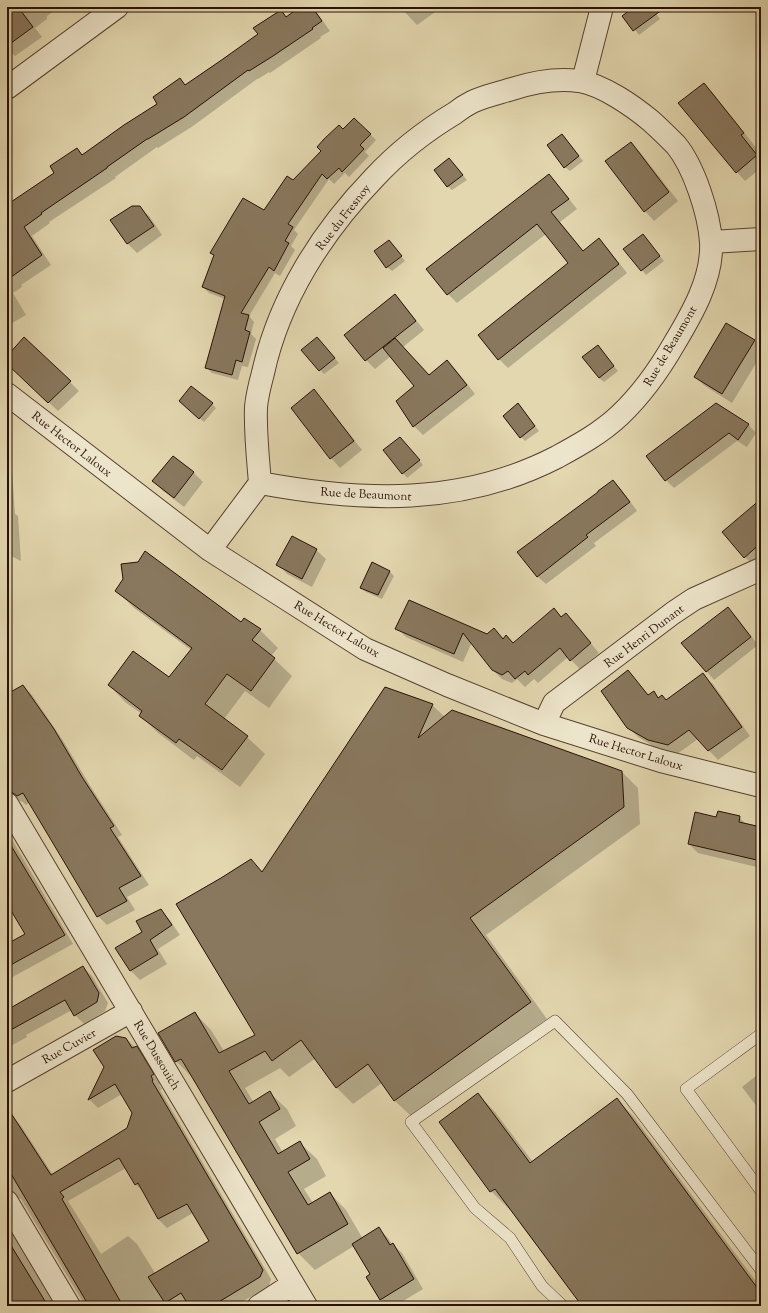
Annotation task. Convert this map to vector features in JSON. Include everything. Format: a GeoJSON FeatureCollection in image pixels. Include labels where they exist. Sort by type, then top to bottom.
{"type":"FeatureCollection","features":[{"type":"Feature","properties":{"kind":"street"},"geometry":{"type":"LineString","coordinates":[[7,88],[117,7]]}},
{"type":"Feature","properties":{"kind":"street"},"geometry":{"type":"LineString","coordinates":[[583,81],[602,7]]}},
{"type":"Feature","properties":{"kind":"street","name":"Rue du Fresnoy"},"geometry":{"type":"LineString","coordinates":[[260,483],[256,445],[256,404],[266,360],[279,319],[296,283],[320,245],[343,213],[373,178],[408,145],[436,124],[473,101],[521,86],[553,80],[583,81],[612,94],[640,112],[678,148]]}},
{"type":"Feature","properties":{"kind":"street","name":"Rue de Beaumont"},"geometry":{"type":"LineString","coordinates":[[260,483],[333,494],[382,497],[416,496],[450,492],[493,483],[534,469],[575,448],[597,434],[619,416],[643,390],[662,364],[684,328],[700,296],[709,268],[711,242],[705,206],[693,176],[678,148]]}},
{"type":"Feature","properties":{"kind":"street"},"geometry":{"type":"LineString","coordinates":[[711,242],[761,239]]}},
{"type":"Feature","properties":{"kind":"street","name":"Rue Hector Laloux"},"geometry":{"type":"LineString","coordinates":[[7,394],[210,550],[365,649],[447,685],[544,724],[661,761],[761,786]]}},
{"type":"Feature","properties":{"kind":"street"},"geometry":{"type":"LineString","coordinates":[[210,550],[260,483]]}},
{"type":"Feature","properties":{"kind":"street","name":"Rue Henri Dunant"},"geometry":{"type":"LineString","coordinates":[[544,724],[554,703],[673,613],[694,599],[761,569]]}},
{"type":"Feature","properties":{"kind":"street","name":"Rue Dussouich"},"geometry":{"type":"LineString","coordinates":[[7,804],[306,1306]]}},
{"type":"Feature","properties":{"kind":"street","name":"Rue Cuvier"},"geometry":{"type":"LineString","coordinates":[[7,1081],[131,1011]]}},
{"type":"Feature","properties":{"kind":"street"},"geometry":{"type":"LineString","coordinates":[[7,1202],[68,1306]]}},
{"type":"Feature","properties":{"kind":"street"},"geometry":{"type":"LineString","coordinates":[[259,1306],[293,1284]]}},
{"type":"Feature","properties":{"kind":"lane"},"geometry":{"type":"LineString","coordinates":[[563,1306],[542,1286],[510,1238],[474,1208],[411,1122],[556,1021],[627,1094],[761,1270]]}},
{"type":"Feature","properties":{"kind":"lane"},"geometry":{"type":"LineString","coordinates":[[761,1034],[686,1089],[761,1191]]}},
{"type":"Feature","properties":{"kind":"building"},"geometry":{"type":"Polygon","coordinates":[[[7,7],[18,7],[33,27],[7,46],[7,7]]]}},
{"type":"Feature","properties":{"kind":"building"},"geometry":{"type":"Polygon","coordinates":[[[300,7],[312,7],[322,21],[312,28],[313,29],[273,56],[249,71],[248,70],[184,117],[147,139],[41,213],[42,214],[24,227],[42,255],[7,280],[7,202],[8,204],[54,173],[50,166],[77,148],[82,155],[157,104],[153,97],[180,78],[185,85],[223,59],[258,34],[253,28],[281,10],[286,17],[300,7]]]}},
{"type":"Feature","properties":{"kind":"building"},"geometry":{"type":"Polygon","coordinates":[[[634,7],[666,7],[633,31],[622,16],[634,7]]]}},
{"type":"Feature","properties":{"kind":"building"},"geometry":{"type":"Polygon","coordinates":[[[704,83],[744,133],[741,135],[757,155],[736,173],[678,103],[704,83]]]}},
{"type":"Feature","properties":{"kind":"building"},"geometry":{"type":"Polygon","coordinates":[[[354,118],[371,134],[360,145],[364,149],[342,172],[339,168],[327,179],[322,174],[288,224],[293,227],[285,241],[289,243],[274,271],[269,267],[241,313],[249,315],[245,330],[250,332],[242,362],[236,360],[232,375],[205,368],[225,296],[202,287],[214,255],[210,253],[232,216],[243,198],[264,210],[287,176],[293,180],[321,151],[317,147],[324,139],[339,125],[343,129],[354,118]]]}},
{"type":"Feature","properties":{"kind":"building"},"geometry":{"type":"Polygon","coordinates":[[[562,134],[579,156],[564,168],[547,145],[562,134]]]}},
{"type":"Feature","properties":{"kind":"building"},"geometry":{"type":"Polygon","coordinates":[[[631,142],[669,192],[644,212],[605,161],[631,142]]]}},
{"type":"Feature","properties":{"kind":"building"},"geometry":{"type":"Polygon","coordinates":[[[449,158],[463,175],[447,187],[434,170],[449,158]]]}},
{"type":"Feature","properties":{"kind":"building"},"geometry":{"type":"Polygon","coordinates":[[[549,174],[569,199],[551,212],[583,251],[599,238],[619,264],[498,360],[478,335],[568,263],[553,244],[537,224],[447,295],[426,269],[549,174]]]}},
{"type":"Feature","properties":{"kind":"building"},"geometry":{"type":"Polygon","coordinates":[[[132,206],[140,206],[154,226],[127,244],[110,220],[132,206]]]}},
{"type":"Feature","properties":{"kind":"building"},"geometry":{"type":"Polygon","coordinates":[[[643,234],[660,256],[641,271],[623,249],[643,234]]]}},
{"type":"Feature","properties":{"kind":"building"},"geometry":{"type":"Polygon","coordinates":[[[389,240],[402,256],[386,268],[374,251],[389,240]]]}},
{"type":"Feature","properties":{"kind":"building"},"geometry":{"type":"Polygon","coordinates":[[[395,294],[416,321],[365,361],[344,335],[395,294]]]}},
{"type":"Feature","properties":{"kind":"building"},"geometry":{"type":"Polygon","coordinates":[[[726,323],[755,340],[722,394],[694,377],[726,323]]]}},
{"type":"Feature","properties":{"kind":"building"},"geometry":{"type":"Polygon","coordinates":[[[24,337],[71,381],[48,403],[7,364],[7,356],[24,337]]]}},
{"type":"Feature","properties":{"kind":"building"},"geometry":{"type":"Polygon","coordinates":[[[317,337],[335,358],[319,371],[301,350],[317,337]]]}},
{"type":"Feature","properties":{"kind":"building"},"geometry":{"type":"Polygon","coordinates":[[[395,338],[429,375],[447,360],[467,385],[413,427],[396,401],[414,386],[383,348],[395,338]]]}},
{"type":"Feature","properties":{"kind":"building"},"geometry":{"type":"Polygon","coordinates":[[[598,345],[614,366],[599,378],[582,357],[598,345]]]}},
{"type":"Feature","properties":{"kind":"building"},"geometry":{"type":"Polygon","coordinates":[[[191,386],[213,403],[199,419],[179,401],[191,386]]]}},
{"type":"Feature","properties":{"kind":"building"},"geometry":{"type":"Polygon","coordinates":[[[314,389],[354,441],[330,459],[291,408],[314,389]]]}},
{"type":"Feature","properties":{"kind":"building"},"geometry":{"type":"Polygon","coordinates":[[[518,403],[535,426],[520,438],[503,416],[518,403]]]}},
{"type":"Feature","properties":{"kind":"building"},"geometry":{"type":"Polygon","coordinates":[[[716,403],[749,424],[738,440],[729,433],[665,481],[646,456],[716,403]]]}},
{"type":"Feature","properties":{"kind":"building"},"geometry":{"type":"Polygon","coordinates":[[[400,437],[420,460],[402,474],[383,450],[400,437]]]}},
{"type":"Feature","properties":{"kind":"building"},"geometry":{"type":"Polygon","coordinates":[[[173,456],[194,472],[174,498],[152,481],[173,456]]]}},
{"type":"Feature","properties":{"kind":"building"},"geometry":{"type":"Polygon","coordinates":[[[613,480],[630,502],[586,535],[588,537],[537,577],[517,552],[613,480]]]}},
{"type":"Feature","properties":{"kind":"building"},"geometry":{"type":"Polygon","coordinates":[[[761,499],[761,543],[744,558],[722,532],[761,499]]]}},
{"type":"Feature","properties":{"kind":"building"},"geometry":{"type":"Polygon","coordinates":[[[292,536],[317,549],[302,579],[276,565],[292,536]]]}},
{"type":"Feature","properties":{"kind":"building"},"geometry":{"type":"Polygon","coordinates":[[[145,551],[241,622],[244,618],[261,629],[252,640],[275,658],[251,691],[227,674],[205,704],[248,736],[222,770],[179,739],[176,743],[139,716],[142,711],[108,685],[133,651],[169,677],[192,648],[115,591],[123,579],[121,564],[138,562],[145,551]]]}},
{"type":"Feature","properties":{"kind":"building"},"geometry":{"type":"Polygon","coordinates":[[[372,562],[390,571],[378,595],[360,588],[372,562]]]}},
{"type":"Feature","properties":{"kind":"building"},"geometry":{"type":"Polygon","coordinates":[[[409,600],[487,634],[494,628],[503,639],[506,635],[513,643],[554,608],[561,617],[566,613],[591,643],[570,661],[560,648],[528,675],[525,671],[515,679],[508,671],[502,675],[492,670],[463,633],[454,654],[395,629],[409,600]]]}},
{"type":"Feature","properties":{"kind":"building"},"geometry":{"type":"Polygon","coordinates":[[[728,607],[751,637],[706,672],[681,643],[728,607]]]}},
{"type":"Feature","properties":{"kind":"building"},"geometry":{"type":"Polygon","coordinates":[[[628,670],[648,695],[654,691],[658,698],[662,695],[666,700],[703,673],[742,727],[708,751],[689,730],[668,745],[648,740],[627,728],[601,691],[628,670]]]}},
{"type":"Feature","properties":{"kind":"building"},"geometry":{"type":"Polygon","coordinates":[[[23,685],[54,729],[82,777],[114,826],[110,828],[141,876],[119,888],[127,901],[97,917],[23,793],[17,796],[13,793],[7,792],[7,694],[23,685]]]}},
{"type":"Feature","properties":{"kind":"building"},"geometry":{"type":"Polygon","coordinates":[[[385,687],[433,704],[418,738],[452,710],[622,771],[624,807],[470,918],[531,1002],[394,1101],[368,1064],[336,1088],[301,1040],[272,1061],[265,1051],[229,1071],[249,1104],[270,1091],[280,1109],[259,1122],[278,1154],[300,1141],[310,1159],[288,1172],[308,1205],[330,1192],[348,1224],[297,1254],[183,1062],[181,1059],[175,1062],[158,1033],[195,1012],[219,1053],[255,1035],[176,904],[251,859],[262,872],[385,687]]]}},
{"type":"Feature","properties":{"kind":"building"},"geometry":{"type":"Polygon","coordinates":[[[718,811],[740,816],[739,822],[761,827],[761,861],[688,844],[695,812],[716,817],[718,811]]]}},
{"type":"Feature","properties":{"kind":"building"},"geometry":{"type":"Polygon","coordinates":[[[7,839],[65,935],[7,967],[7,944],[25,934],[7,904],[7,839]]]}},
{"type":"Feature","properties":{"kind":"building"},"geometry":{"type":"Polygon","coordinates":[[[161,909],[172,925],[150,940],[158,954],[130,971],[115,948],[142,932],[136,921],[161,909]]]}},
{"type":"Feature","properties":{"kind":"building"},"geometry":{"type":"Polygon","coordinates":[[[83,966],[99,993],[97,1002],[74,1016],[65,1000],[7,1032],[7,1010],[83,966]]]}},
{"type":"Feature","properties":{"kind":"building"},"geometry":{"type":"Polygon","coordinates":[[[116,1036],[126,1038],[132,1048],[137,1046],[154,1074],[151,1076],[152,1081],[263,1270],[260,1277],[212,1306],[189,1306],[181,1293],[165,1303],[148,1277],[209,1241],[187,1204],[158,1219],[138,1183],[135,1185],[119,1158],[60,1192],[64,1197],[62,1199],[123,1306],[89,1306],[7,1167],[7,1107],[51,1175],[127,1128],[132,1113],[115,1084],[88,1100],[104,1067],[93,1050],[116,1036]]]}},
{"type":"Feature","properties":{"kind":"building"},"geometry":{"type":"Polygon","coordinates":[[[478,1093],[530,1163],[617,1098],[761,1293],[761,1306],[582,1306],[495,1189],[490,1192],[439,1122],[478,1093]]]}},
{"type":"Feature","properties":{"kind":"building"},"geometry":{"type":"Polygon","coordinates":[[[379,1227],[390,1245],[393,1243],[414,1279],[380,1300],[366,1277],[370,1274],[352,1244],[379,1227]]]}},
{"type":"Feature","properties":{"kind":"building"},"geometry":{"type":"Polygon","coordinates":[[[7,1239],[48,1306],[7,1306],[7,1239]]]}}]}
